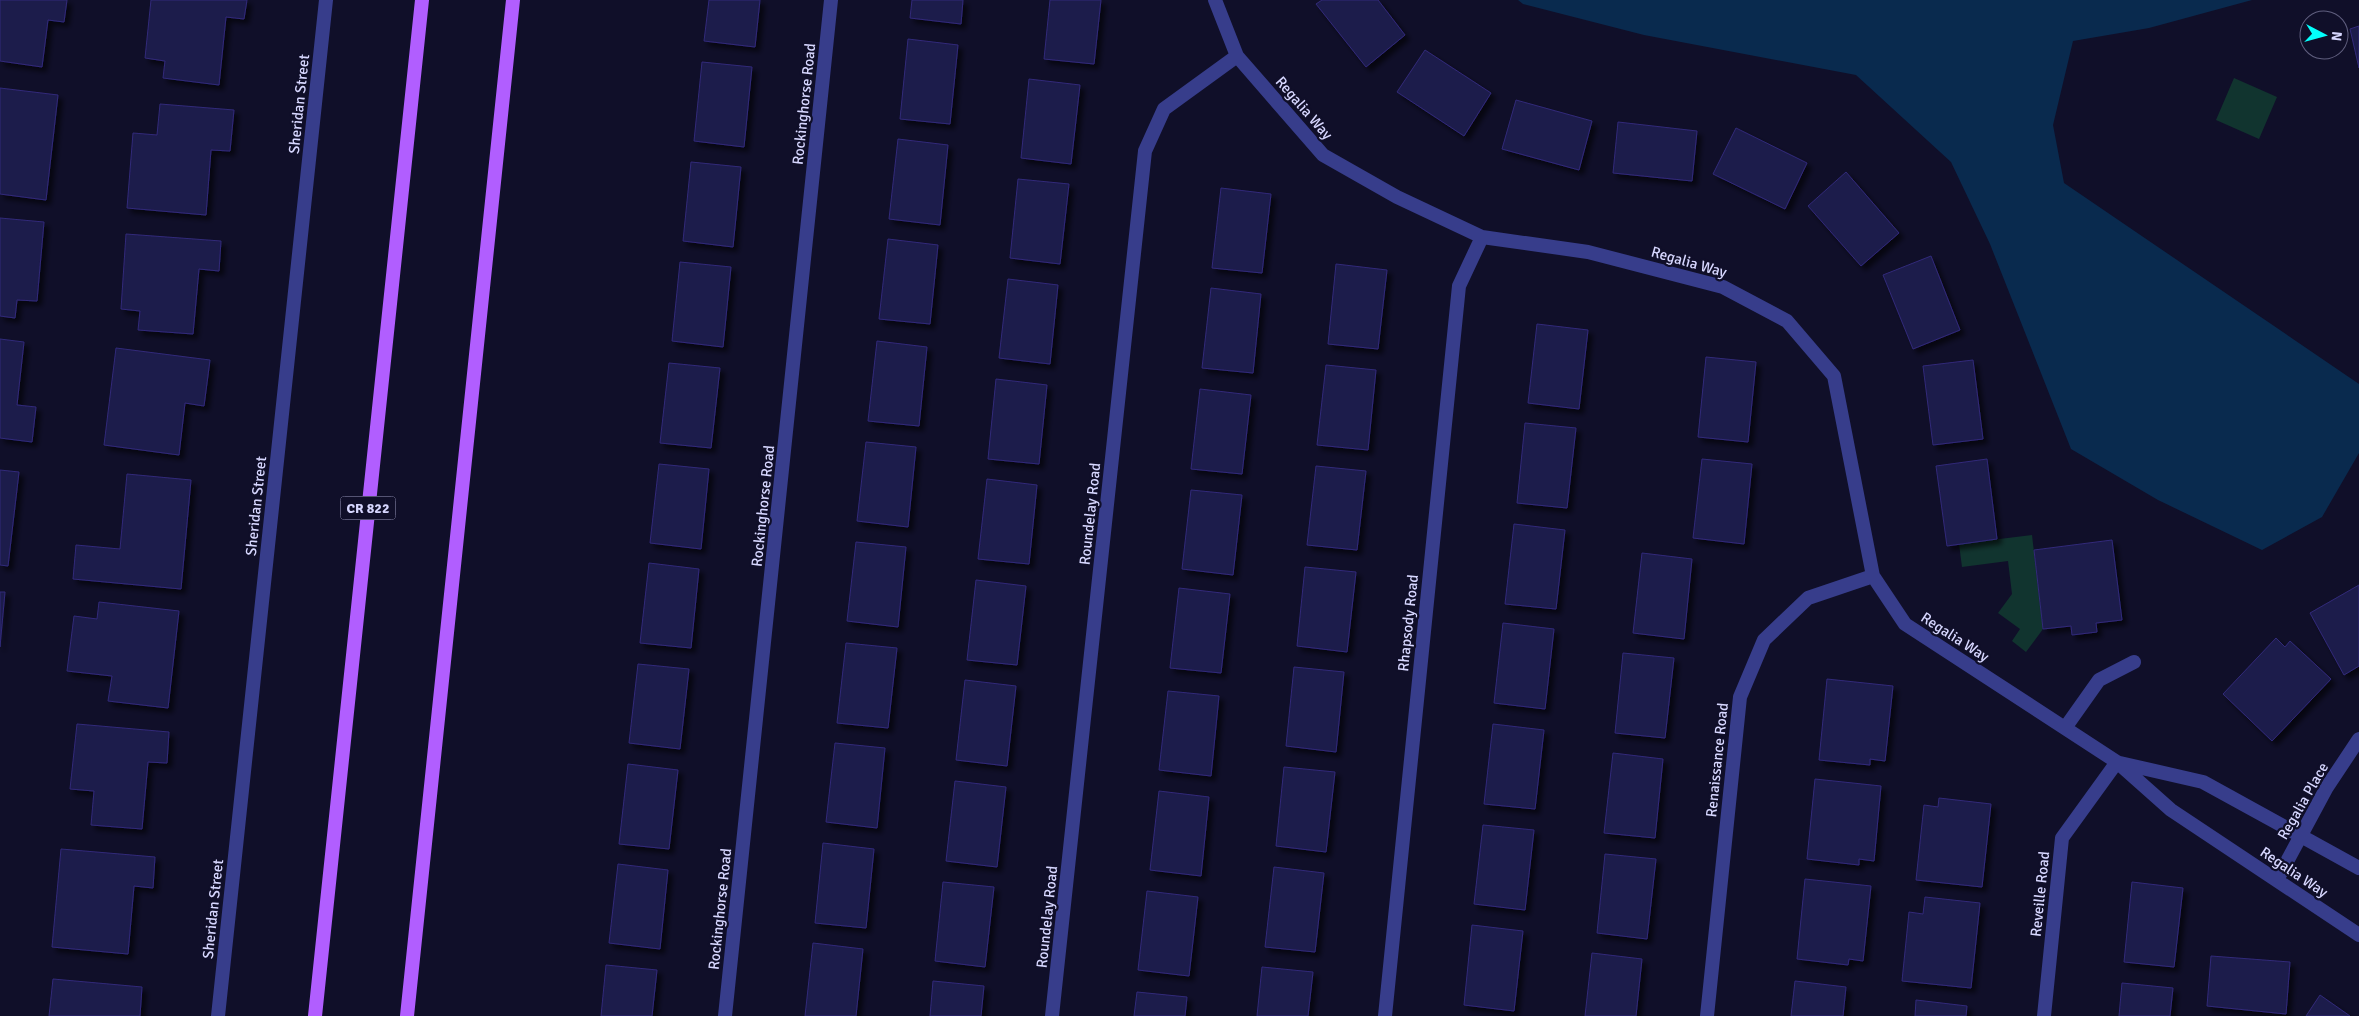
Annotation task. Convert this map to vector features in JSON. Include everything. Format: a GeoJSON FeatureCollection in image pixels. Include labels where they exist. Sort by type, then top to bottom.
{"type":"FeatureCollection","features":[{"type":"Feature","properties":{"kind":"main road","name":"CR 822"},"geometry":{"type":"LineString","coordinates":[[315,1016],[422,0]]}},
{"type":"Feature","properties":{"kind":"main road"},"geometry":{"type":"LineString","coordinates":[[407,1016],[513,0]]}},
{"type":"Feature","properties":{"kind":"street","name":"Sheridan Street"},"geometry":{"type":"LineString","coordinates":[[218,1016],[326,0]]}},
{"type":"Feature","properties":{"kind":"street","name":"Rockinghorse Road"},"geometry":{"type":"LineString","coordinates":[[725,1016],[831,0]]}},
{"type":"Feature","properties":{"kind":"street","name":"Regalia Way"},"geometry":{"type":"LineString","coordinates":[[1214,0],[1237,56],[1323,155],[1397,197],[1482,238],[1588,252],[1723,287],[1787,321],[1834,376],[1873,576],[1905,624],[2117,762],[2171,810],[2359,935]]}},
{"type":"Feature","properties":{"kind":"street","name":"Roundelay Road"},"geometry":{"type":"LineString","coordinates":[[1052,1016],[1145,151],[1164,108],[1237,56]]}},
{"type":"Feature","properties":{"kind":"street","name":"Rhapsody Road"},"geometry":{"type":"LineString","coordinates":[[1385,1016],[1459,286],[1482,238]]}},
{"type":"Feature","properties":{"kind":"street","name":"Renaissance Road"},"geometry":{"type":"LineString","coordinates":[[1707,1016],[1740,697],[1764,640],[1808,598],[1873,576]]}},
{"type":"Feature","properties":{"kind":"street"},"geometry":{"type":"LineString","coordinates":[[2065,728],[2099,680],[2134,662]]}},
{"type":"Feature","properties":{"kind":"street","name":"Regalia Place"},"geometry":{"type":"LineString","coordinates":[[2277,880],[2327,787],[2359,739]]}},
{"type":"Feature","properties":{"kind":"street","name":"Regalia Way"},"geometry":{"type":"LineString","coordinates":[[2117,762],[2203,782],[2359,868]]}},
{"type":"Feature","properties":{"kind":"street","name":"Reveille Road"},"geometry":{"type":"LineString","coordinates":[[2044,1016],[2062,838],[2117,762]]}},
{"type":"Feature","properties":{"kind":"green space"},"geometry":{"type":"Polygon","coordinates":[[[2234,78],[2277,97],[2259,139],[2216,120],[2234,78]]]}},
{"type":"Feature","properties":{"kind":"green space"},"geometry":{"type":"Polygon","coordinates":[[[2032,535],[2043,629],[2026,652],[2012,641],[2020,629],[1998,613],[2012,594],[2008,561],[1962,567],[1959,544],[2032,535]]]}},
{"type":"Feature","properties":{"kind":"water"},"geometry":{"type":"Polygon","coordinates":[[[1518,0],[2252,0],[2149,28],[2073,41],[2053,125],[2064,183],[2359,384],[2359,453],[2322,517],[2262,550],[2158,500],[2071,449],[1990,244],[1951,162],[1856,75],[1644,35],[1523,4],[1518,0]]]}},
{"type":"Feature","properties":{"kind":"building"},"geometry":{"type":"Polygon","coordinates":[[[0,0],[67,0],[64,22],[48,20],[42,67],[0,61],[0,0]]]}},
{"type":"Feature","properties":{"kind":"building"},"geometry":{"type":"Polygon","coordinates":[[[151,0],[247,0],[244,19],[226,17],[219,85],[163,78],[165,61],[145,58],[151,0]]]}},
{"type":"Feature","properties":{"kind":"building"},"geometry":{"type":"Polygon","coordinates":[[[709,0],[760,0],[755,47],[704,41],[709,0]]]}},
{"type":"Feature","properties":{"kind":"building"},"geometry":{"type":"Polygon","coordinates":[[[912,0],[963,0],[961,24],[910,18],[912,0]]]}},
{"type":"Feature","properties":{"kind":"building"},"geometry":{"type":"Polygon","coordinates":[[[1050,0],[1101,0],[1094,64],[1044,59],[1050,0]]]}},
{"type":"Feature","properties":{"kind":"building"},"geometry":{"type":"Polygon","coordinates":[[[1322,0],[1378,0],[1405,35],[1366,67],[1316,4],[1322,0]]]}},
{"type":"Feature","properties":{"kind":"building"},"geometry":{"type":"Polygon","coordinates":[[[2359,26],[2359,68],[2350,29],[2359,26]]]}},
{"type":"Feature","properties":{"kind":"building"},"geometry":{"type":"Polygon","coordinates":[[[908,39],[958,45],[950,124],[900,119],[908,39]]]}},
{"type":"Feature","properties":{"kind":"building"},"geometry":{"type":"Polygon","coordinates":[[[1425,50],[1491,93],[1464,136],[1397,92],[1425,50]]]}},
{"type":"Feature","properties":{"kind":"building"},"geometry":{"type":"Polygon","coordinates":[[[702,62],[752,67],[744,147],[694,141],[702,62]]]}},
{"type":"Feature","properties":{"kind":"building"},"geometry":{"type":"Polygon","coordinates":[[[1029,79],[1080,85],[1071,164],[1021,158],[1029,79]]]}},
{"type":"Feature","properties":{"kind":"building"},"geometry":{"type":"Polygon","coordinates":[[[0,88],[58,95],[46,200],[0,194],[0,88]]]}},
{"type":"Feature","properties":{"kind":"building"},"geometry":{"type":"Polygon","coordinates":[[[1516,100],[1592,121],[1579,170],[1502,149],[1516,100]]]}},
{"type":"Feature","properties":{"kind":"building"},"geometry":{"type":"Polygon","coordinates":[[[160,104],[234,110],[230,151],[211,150],[206,215],[127,208],[133,133],[157,135],[160,104]]]}},
{"type":"Feature","properties":{"kind":"building"},"geometry":{"type":"Polygon","coordinates":[[[1618,122],[1697,131],[1692,181],[1613,173],[1618,122]]]}},
{"type":"Feature","properties":{"kind":"building"},"geometry":{"type":"Polygon","coordinates":[[[1736,128],[1807,163],[1785,209],[1713,174],[1736,128]]]}},
{"type":"Feature","properties":{"kind":"building"},"geometry":{"type":"Polygon","coordinates":[[[898,139],[948,145],[940,225],[889,219],[898,139]]]}},
{"type":"Feature","properties":{"kind":"building"},"geometry":{"type":"Polygon","coordinates":[[[691,162],[741,167],[733,247],[683,241],[691,162]]]}},
{"type":"Feature","properties":{"kind":"building"},"geometry":{"type":"Polygon","coordinates":[[[1846,172],[1899,233],[1861,266],[1808,206],[1846,172]]]}},
{"type":"Feature","properties":{"kind":"building"},"geometry":{"type":"Polygon","coordinates":[[[1018,179],[1069,184],[1060,264],[1010,258],[1018,179]]]}},
{"type":"Feature","properties":{"kind":"building"},"geometry":{"type":"Polygon","coordinates":[[[1221,188],[1271,194],[1262,273],[1212,268],[1221,188]]]}},
{"type":"Feature","properties":{"kind":"building"},"geometry":{"type":"Polygon","coordinates":[[[0,218],[44,222],[37,301],[17,300],[15,318],[0,316],[0,218]]]}},
{"type":"Feature","properties":{"kind":"building"},"geometry":{"type":"Polygon","coordinates":[[[126,234],[221,241],[219,271],[199,269],[193,334],[138,330],[140,311],[121,309],[126,234]]]}},
{"type":"Feature","properties":{"kind":"building"},"geometry":{"type":"Polygon","coordinates":[[[888,239],[938,245],[930,324],[879,319],[888,239]]]}},
{"type":"Feature","properties":{"kind":"building"},"geometry":{"type":"Polygon","coordinates":[[[1931,256],[1960,330],[1913,349],[1883,275],[1931,256]]]}},
{"type":"Feature","properties":{"kind":"building"},"geometry":{"type":"Polygon","coordinates":[[[680,262],[731,267],[723,347],[672,341],[680,262]]]}},
{"type":"Feature","properties":{"kind":"building"},"geometry":{"type":"Polygon","coordinates":[[[1336,264],[1387,270],[1378,349],[1328,344],[1336,264]]]}},
{"type":"Feature","properties":{"kind":"building"},"geometry":{"type":"Polygon","coordinates":[[[1008,279],[1058,285],[1050,364],[999,358],[1008,279]]]}},
{"type":"Feature","properties":{"kind":"building"},"geometry":{"type":"Polygon","coordinates":[[[1211,288],[1261,294],[1253,373],[1202,368],[1211,288]]]}},
{"type":"Feature","properties":{"kind":"building"},"geometry":{"type":"Polygon","coordinates":[[[1537,324],[1588,330],[1579,409],[1528,403],[1537,324]]]}},
{"type":"Feature","properties":{"kind":"building"},"geometry":{"type":"Polygon","coordinates":[[[0,339],[24,342],[17,405],[36,407],[32,442],[0,438],[0,339]]]}},
{"type":"Feature","properties":{"kind":"building"},"geometry":{"type":"Polygon","coordinates":[[[877,341],[927,347],[919,426],[868,421],[877,341]]]}},
{"type":"Feature","properties":{"kind":"building"},"geometry":{"type":"Polygon","coordinates":[[[116,348],[210,360],[204,406],[185,403],[179,455],[104,445],[116,348]]]}},
{"type":"Feature","properties":{"kind":"building"},"geometry":{"type":"Polygon","coordinates":[[[1706,357],[1756,362],[1748,442],[1698,437],[1706,357]]]}},
{"type":"Feature","properties":{"kind":"building"},"geometry":{"type":"Polygon","coordinates":[[[1973,360],[1983,439],[1933,445],[1923,366],[1973,360]]]}},
{"type":"Feature","properties":{"kind":"building"},"geometry":{"type":"Polygon","coordinates":[[[669,363],[720,368],[711,448],[660,443],[669,363]]]}},
{"type":"Feature","properties":{"kind":"building"},"geometry":{"type":"Polygon","coordinates":[[[1326,365],[1376,370],[1368,450],[1317,445],[1326,365]]]}},
{"type":"Feature","properties":{"kind":"building"},"geometry":{"type":"Polygon","coordinates":[[[996,379],[1047,385],[1039,464],[988,459],[996,379]]]}},
{"type":"Feature","properties":{"kind":"building"},"geometry":{"type":"Polygon","coordinates":[[[1200,389],[1251,395],[1242,474],[1191,469],[1200,389]]]}},
{"type":"Feature","properties":{"kind":"building"},"geometry":{"type":"Polygon","coordinates":[[[1525,423],[1576,428],[1567,508],[1517,503],[1525,423]]]}},
{"type":"Feature","properties":{"kind":"building"},"geometry":{"type":"Polygon","coordinates":[[[866,442],[916,447],[908,527],[857,521],[866,442]]]}},
{"type":"Feature","properties":{"kind":"building"},"geometry":{"type":"Polygon","coordinates":[[[1702,459],[1752,464],[1744,544],[1693,538],[1702,459]]]}},
{"type":"Feature","properties":{"kind":"building"},"geometry":{"type":"Polygon","coordinates":[[[1987,459],[1997,539],[1947,546],[1936,466],[1987,459]]]}},
{"type":"Feature","properties":{"kind":"building"},"geometry":{"type":"Polygon","coordinates":[[[659,464],[709,469],[701,549],[650,543],[659,464]]]}},
{"type":"Feature","properties":{"kind":"building"},"geometry":{"type":"Polygon","coordinates":[[[1316,466],[1366,471],[1357,550],[1307,545],[1316,466]]]}},
{"type":"Feature","properties":{"kind":"building"},"geometry":{"type":"Polygon","coordinates":[[[0,470],[19,472],[8,566],[0,565],[0,470]]]}},
{"type":"Feature","properties":{"kind":"building"},"geometry":{"type":"Polygon","coordinates":[[[127,474],[191,480],[181,589],[73,579],[76,545],[120,549],[127,474]]]}},
{"type":"Feature","properties":{"kind":"building"},"geometry":{"type":"Polygon","coordinates":[[[987,479],[1037,485],[1029,564],[978,559],[987,479]]]}},
{"type":"Feature","properties":{"kind":"building"},"geometry":{"type":"Polygon","coordinates":[[[1191,490],[1242,495],[1233,575],[1182,569],[1191,490]]]}},
{"type":"Feature","properties":{"kind":"building"},"geometry":{"type":"Polygon","coordinates":[[[1514,524],[1565,530],[1556,609],[1505,604],[1514,524]]]}},
{"type":"Feature","properties":{"kind":"building"},"geometry":{"type":"Polygon","coordinates":[[[2112,540],[2122,620],[2096,623],[2097,632],[2072,635],[2071,626],[2043,629],[2034,550],[2112,540]]]}},
{"type":"Feature","properties":{"kind":"building"},"geometry":{"type":"Polygon","coordinates":[[[856,542],[906,547],[898,627],[847,621],[856,542]]]}},
{"type":"Feature","properties":{"kind":"building"},"geometry":{"type":"Polygon","coordinates":[[[1642,553],[1692,559],[1684,639],[1633,633],[1642,553]]]}},
{"type":"Feature","properties":{"kind":"building"},"geometry":{"type":"Polygon","coordinates":[[[649,563],[699,569],[691,648],[640,643],[649,563]]]}},
{"type":"Feature","properties":{"kind":"building"},"geometry":{"type":"Polygon","coordinates":[[[1305,567],[1356,572],[1347,652],[1297,646],[1305,567]]]}},
{"type":"Feature","properties":{"kind":"building"},"geometry":{"type":"Polygon","coordinates":[[[976,580],[1026,586],[1017,665],[967,660],[976,580]]]}},
{"type":"Feature","properties":{"kind":"building"},"geometry":{"type":"Polygon","coordinates":[[[2359,585],[2359,666],[2344,675],[2310,613],[2359,585]]]}},
{"type":"Feature","properties":{"kind":"building"},"geometry":{"type":"Polygon","coordinates":[[[1179,588],[1230,594],[1221,673],[1170,668],[1179,588]]]}},
{"type":"Feature","properties":{"kind":"building"},"geometry":{"type":"Polygon","coordinates":[[[0,592],[5,592],[0,647],[0,592]]]}},
{"type":"Feature","properties":{"kind":"building"},"geometry":{"type":"Polygon","coordinates":[[[99,602],[179,611],[168,708],[108,701],[112,676],[67,671],[74,616],[97,619],[99,602]]]}},
{"type":"Feature","properties":{"kind":"building"},"geometry":{"type":"Polygon","coordinates":[[[1503,623],[1554,629],[1545,709],[1494,703],[1503,623]]]}},
{"type":"Feature","properties":{"kind":"building"},"geometry":{"type":"Polygon","coordinates":[[[2276,638],[2285,647],[2290,641],[2331,679],[2272,741],[2223,694],[2276,638]]]}},
{"type":"Feature","properties":{"kind":"building"},"geometry":{"type":"Polygon","coordinates":[[[846,643],[897,648],[888,728],[837,723],[846,643]]]}},
{"type":"Feature","properties":{"kind":"building"},"geometry":{"type":"Polygon","coordinates":[[[1623,653],[1674,658],[1665,738],[1615,733],[1623,653]]]}},
{"type":"Feature","properties":{"kind":"building"},"geometry":{"type":"Polygon","coordinates":[[[638,664],[689,669],[680,749],[629,743],[638,664]]]}},
{"type":"Feature","properties":{"kind":"building"},"geometry":{"type":"Polygon","coordinates":[[[1294,667],[1344,672],[1336,752],[1286,746],[1294,667]]]}},
{"type":"Feature","properties":{"kind":"building"},"geometry":{"type":"Polygon","coordinates":[[[1827,679],[1893,686],[1885,761],[1870,759],[1870,765],[1819,760],[1827,679]]]}},
{"type":"Feature","properties":{"kind":"building"},"geometry":{"type":"Polygon","coordinates":[[[965,680],[1016,686],[1007,766],[956,760],[965,680]]]}},
{"type":"Feature","properties":{"kind":"building"},"geometry":{"type":"Polygon","coordinates":[[[1168,691],[1219,696],[1211,776],[1159,770],[1168,691]]]}},
{"type":"Feature","properties":{"kind":"building"},"geometry":{"type":"Polygon","coordinates":[[[77,724],[169,732],[167,763],[148,762],[142,829],[91,825],[94,791],[70,789],[77,724]]]}},
{"type":"Feature","properties":{"kind":"building"},"geometry":{"type":"Polygon","coordinates":[[[1493,724],[1544,730],[1535,809],[1484,804],[1493,724]]]}},
{"type":"Feature","properties":{"kind":"building"},"geometry":{"type":"Polygon","coordinates":[[[835,743],[885,748],[877,828],[826,822],[835,743]]]}},
{"type":"Feature","properties":{"kind":"building"},"geometry":{"type":"Polygon","coordinates":[[[1613,753],[1663,759],[1655,838],[1604,833],[1613,753]]]}},
{"type":"Feature","properties":{"kind":"building"},"geometry":{"type":"Polygon","coordinates":[[[628,764],[678,770],[669,849],[619,844],[628,764]]]}},
{"type":"Feature","properties":{"kind":"building"},"geometry":{"type":"Polygon","coordinates":[[[1284,767],[1335,772],[1326,852],[1276,846],[1284,767]]]}},
{"type":"Feature","properties":{"kind":"building"},"geometry":{"type":"Polygon","coordinates":[[[1815,779],[1881,786],[1874,861],[1859,859],[1859,865],[1807,859],[1815,779]]]}},
{"type":"Feature","properties":{"kind":"building"},"geometry":{"type":"Polygon","coordinates":[[[955,781],[1006,787],[997,867],[946,861],[955,781]]]}},
{"type":"Feature","properties":{"kind":"building"},"geometry":{"type":"Polygon","coordinates":[[[1159,791],[1209,797],[1201,876],[1150,870],[1159,791]]]}},
{"type":"Feature","properties":{"kind":"building"},"geometry":{"type":"Polygon","coordinates":[[[1939,798],[1991,804],[1982,887],[1916,880],[1924,805],[1938,807],[1939,798]]]}},
{"type":"Feature","properties":{"kind":"building"},"geometry":{"type":"Polygon","coordinates":[[[1483,825],[1534,830],[1525,910],[1474,904],[1483,825]]]}},
{"type":"Feature","properties":{"kind":"building"},"geometry":{"type":"Polygon","coordinates":[[[823,843],[874,849],[866,928],[815,923],[823,843]]]}},
{"type":"Feature","properties":{"kind":"building"},"geometry":{"type":"Polygon","coordinates":[[[61,849],[155,857],[153,888],[134,886],[128,954],[52,947],[61,849]]]}},
{"type":"Feature","properties":{"kind":"building"},"geometry":{"type":"Polygon","coordinates":[[[1605,854],[1656,859],[1647,939],[1597,933],[1605,854]]]}},
{"type":"Feature","properties":{"kind":"building"},"geometry":{"type":"Polygon","coordinates":[[[618,864],[668,870],[660,949],[609,943],[618,864]]]}},
{"type":"Feature","properties":{"kind":"building"},"geometry":{"type":"Polygon","coordinates":[[[1274,867],[1324,873],[1315,952],[1265,947],[1274,867]]]}},
{"type":"Feature","properties":{"kind":"building"},"geometry":{"type":"Polygon","coordinates":[[[1805,879],[1871,886],[1863,961],[1849,959],[1848,965],[1797,959],[1805,879]]]}},
{"type":"Feature","properties":{"kind":"building"},"geometry":{"type":"Polygon","coordinates":[[[943,882],[994,887],[985,967],[935,961],[943,882]]]}},
{"type":"Feature","properties":{"kind":"building"},"geometry":{"type":"Polygon","coordinates":[[[2132,882],[2183,888],[2174,967],[2124,962],[2132,882]]]}},
{"type":"Feature","properties":{"kind":"building"},"geometry":{"type":"Polygon","coordinates":[[[1147,891],[1198,897],[1189,976],[1138,970],[1147,891]]]}},
{"type":"Feature","properties":{"kind":"building"},"geometry":{"type":"Polygon","coordinates":[[[1925,897],[1980,903],[1971,988],[1902,981],[1909,912],[1923,914],[1925,897]]]}},
{"type":"Feature","properties":{"kind":"building"},"geometry":{"type":"Polygon","coordinates":[[[1472,925],[1523,931],[1514,1011],[1464,1005],[1472,925]]]}},
{"type":"Feature","properties":{"kind":"building"},"geometry":{"type":"Polygon","coordinates":[[[813,943],[863,949],[856,1016],[805,1016],[813,943]]]}},
{"type":"Feature","properties":{"kind":"building"},"geometry":{"type":"Polygon","coordinates":[[[1592,953],[1642,959],[1636,1016],[1585,1016],[1592,953]]]}},
{"type":"Feature","properties":{"kind":"building"},"geometry":{"type":"Polygon","coordinates":[[[2211,956],[2290,962],[2286,1014],[2207,1006],[2211,956]]]}},
{"type":"Feature","properties":{"kind":"building"},"geometry":{"type":"Polygon","coordinates":[[[606,965],[657,970],[652,1016],[601,1016],[606,965]]]}},
{"type":"Feature","properties":{"kind":"building"},"geometry":{"type":"Polygon","coordinates":[[[1262,967],[1313,972],[1308,1016],[1257,1016],[1262,967]]]}},
{"type":"Feature","properties":{"kind":"building"},"geometry":{"type":"Polygon","coordinates":[[[53,979],[142,987],[140,1016],[49,1016],[53,979]]]}},
{"type":"Feature","properties":{"kind":"building"},"geometry":{"type":"Polygon","coordinates":[[[933,981],[984,986],[981,1016],[930,1016],[933,981]]]}},
{"type":"Feature","properties":{"kind":"building"},"geometry":{"type":"Polygon","coordinates":[[[1795,981],[1846,987],[1843,1016],[1791,1016],[1795,981]]]}},
{"type":"Feature","properties":{"kind":"building"},"geometry":{"type":"Polygon","coordinates":[[[2122,983],[2173,988],[2170,1016],[2119,1016],[2122,983]]]}},
{"type":"Feature","properties":{"kind":"building"},"geometry":{"type":"Polygon","coordinates":[[[1137,992],[1187,997],[1185,1016],[1134,1016],[1137,992]]]}},
{"type":"Feature","properties":{"kind":"building"},"geometry":{"type":"Polygon","coordinates":[[[2320,995],[2350,1016],[2306,1016],[2320,995]]]}},
{"type":"Feature","properties":{"kind":"building"},"geometry":{"type":"Polygon","coordinates":[[[1916,1000],[1967,1006],[1966,1016],[1915,1016],[1916,1000]]]}}]}
